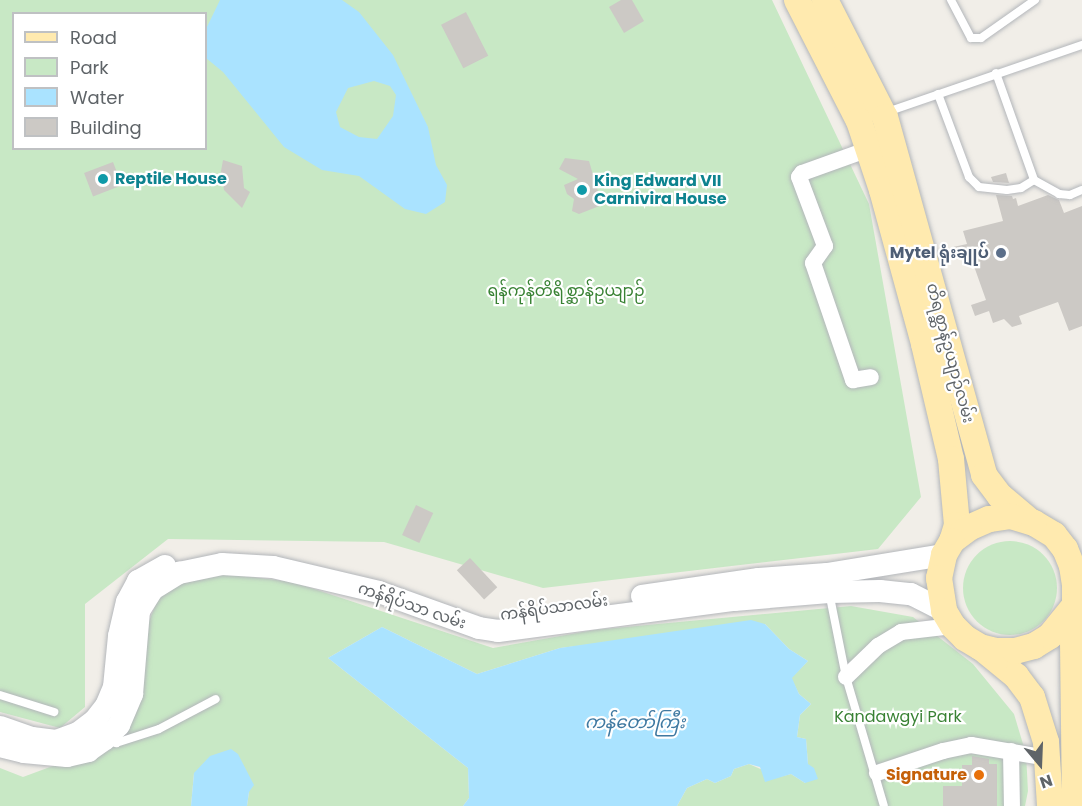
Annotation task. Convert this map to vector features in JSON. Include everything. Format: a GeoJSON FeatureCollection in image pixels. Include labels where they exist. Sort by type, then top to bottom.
{"type":"FeatureCollection","features":[{"type":"Feature","properties":{"kind":"main road","name":"တိရစ္ဆာန်ဥယျာဉ်လမ်း"},"geometry":{"type":"LineString","coordinates":[[797,0],[871,117],[869,149],[924,344],[951,459],[957,525],[948,548]]}},
{"type":"Feature","properties":{"kind":"main road","name":"တိရစ္ဆာန်ဥယျာဉ်လမ်း"},"geometry":{"type":"LineString","coordinates":[[825,0],[871,117],[984,475],[1007,503],[1044,529]]}},
{"type":"Feature","properties":{"kind":"main road"},"geometry":{"type":"LineString","coordinates":[[948,619],[939,578],[948,548],[969,528],[989,519],[1011,516],[1082,544]]}},
{"type":"Feature","properties":{"kind":"main road"},"geometry":{"type":"LineString","coordinates":[[1044,529],[1065,549],[1072,566],[1078,599],[1073,640],[1075,806]]}},
{"type":"Feature","properties":{"kind":"main road","name":"ကန်ရိပ်သာလမ်း"},"geometry":{"type":"LineString","coordinates":[[417,598],[483,616],[496,616],[759,579],[828,583],[948,548]]}},
{"type":"Feature","properties":{"kind":"main road","name":"ကန်ရိပ်သာ လမ်း"},"geometry":{"type":"LineString","coordinates":[[0,746],[24,752],[67,756],[88,751],[103,731],[119,725],[132,694],[140,610],[153,590],[179,573],[222,564],[273,567],[379,592],[417,598]]}},
{"type":"Feature","properties":{"kind":"main road"},"geometry":{"type":"LineString","coordinates":[[828,583],[911,594],[948,619],[965,638],[1016,676],[1032,697],[1041,721],[1047,758],[1050,806]]}},
{"type":"Feature","properties":{"kind":"main road"},"geometry":{"type":"LineString","coordinates":[[980,647],[996,651],[1016,651],[1034,646],[1050,636],[1078,599]]}},
{"type":"Feature","properties":{"kind":"main road"},"geometry":{"type":"LineString","coordinates":[[0,727],[32,738],[56,741],[78,733],[103,731]]}},
{"type":"Feature","properties":{"kind":"street"},"geometry":{"type":"LineString","coordinates":[[869,149],[802,173],[799,177],[825,246],[813,263],[853,381],[871,377]]}},
{"type":"Feature","properties":{"kind":"street"},"geometry":{"type":"LineString","coordinates":[[846,677],[878,646],[901,632],[948,619]]}},
{"type":"Feature","properties":{"kind":"street"},"geometry":{"type":"LineString","coordinates":[[877,774],[944,751],[970,745],[1047,758]]}},
{"type":"Feature","properties":{"kind":"street"},"geometry":{"type":"LineString","coordinates":[[1011,752],[1012,806]]}},
{"type":"Feature","properties":{"kind":"lane"},"geometry":{"type":"LineString","coordinates":[[951,0],[971,38],[981,38],[1035,0]]}},
{"type":"Feature","properties":{"kind":"lane"},"geometry":{"type":"LineString","coordinates":[[871,117],[1082,45]]}},
{"type":"Feature","properties":{"kind":"lane"},"geometry":{"type":"LineString","coordinates":[[996,73],[1034,180],[1059,194],[1070,195],[1082,190]]}},
{"type":"Feature","properties":{"kind":"lane"},"geometry":{"type":"LineString","coordinates":[[938,94],[969,177],[979,187],[1007,190],[1021,188],[1034,180]]}},
{"type":"Feature","properties":{"kind":"lane"},"geometry":{"type":"LineString","coordinates":[[828,583],[846,677],[877,774],[884,806]]}},
{"type":"Feature","properties":{"kind":"lane"},"geometry":{"type":"LineString","coordinates":[[0,695],[54,712]]}},
{"type":"Feature","properties":{"kind":"lane"},"geometry":{"type":"LineString","coordinates":[[103,731],[116,743],[159,729],[216,699]]}},
{"type":"Feature","properties":{"kind":"green space","name":"ရန်ကုန်တိရိစ္ဆာန်ဥယျာဉ်"},"geometry":{"type":"Polygon","coordinates":[[[0,0],[772,0],[869,204],[921,497],[878,549],[543,588],[384,542],[168,539],[85,604],[85,707],[60,728],[0,712],[0,0]]]}},
{"type":"Feature","properties":{"kind":"green space"},"geometry":{"type":"Polygon","coordinates":[[[1010,541],[1028,545],[1043,555],[1053,570],[1057,588],[1053,606],[1043,621],[1028,631],[1010,635],[992,631],[977,621],[967,606],[963,588],[967,570],[977,555],[992,545],[1010,541]]]}},
{"type":"Feature","properties":{"kind":"green space","name":"Kandawgyi Park"},"geometry":{"type":"Polygon","coordinates":[[[228,574],[293,582],[493,648],[594,630],[851,606],[913,617],[973,664],[1014,714],[1026,754],[1028,791],[1025,806],[677,806],[687,788],[707,779],[715,783],[731,776],[734,769],[749,764],[779,777],[791,774],[805,783],[808,764],[806,739],[797,737],[800,715],[811,704],[799,694],[791,678],[808,661],[789,649],[765,624],[560,648],[477,674],[382,627],[328,658],[468,768],[469,798],[463,806],[247,806],[249,792],[194,773],[191,806],[0,806],[0,768],[23,777],[96,750],[158,599],[179,584],[228,574]]]}},
{"type":"Feature","properties":{"kind":"water"},"geometry":{"type":"Polygon","coordinates":[[[220,0],[342,0],[359,12],[393,55],[428,127],[436,165],[447,185],[445,202],[426,214],[405,209],[359,176],[322,170],[284,147],[223,72],[207,59],[207,27],[220,0]],[[374,81],[348,88],[336,112],[340,127],[359,137],[377,139],[393,116],[396,95],[390,86],[374,81]]]}},
{"type":"Feature","properties":{"kind":"water","name":"ကန်တော်ကြီး"},"geometry":{"type":"Polygon","coordinates":[[[751,620],[765,624],[789,649],[808,661],[792,678],[799,694],[811,704],[800,715],[797,737],[806,739],[808,764],[814,768],[818,779],[805,783],[791,774],[765,782],[760,767],[749,764],[734,769],[731,776],[715,783],[707,779],[687,788],[677,806],[463,806],[469,798],[468,768],[328,658],[382,627],[477,674],[560,648],[751,620]]]}},
{"type":"Feature","properties":{"kind":"water"},"geometry":{"type":"Polygon","coordinates":[[[231,749],[238,754],[254,785],[249,792],[247,806],[191,806],[194,773],[210,756],[231,749]]]}},
{"type":"Feature","properties":{"kind":"building"},"geometry":{"type":"Polygon","coordinates":[[[621,0],[632,0],[644,21],[624,33],[609,7],[621,0]]]}},
{"type":"Feature","properties":{"kind":"building"},"geometry":{"type":"Polygon","coordinates":[[[466,12],[488,56],[463,68],[441,25],[466,12]]]}},
{"type":"Feature","properties":{"kind":"building","name":"King Edward VII Carnivira House"},"geometry":{"type":"Polygon","coordinates":[[[565,158],[589,161],[602,205],[579,214],[572,211],[574,199],[567,194],[564,185],[578,179],[559,169],[565,158]]]}},
{"type":"Feature","properties":{"kind":"building"},"geometry":{"type":"Polygon","coordinates":[[[223,160],[242,166],[244,188],[250,192],[242,208],[224,190],[221,171],[223,160]]]}},
{"type":"Feature","properties":{"kind":"building","name":"Reptile House"},"geometry":{"type":"Polygon","coordinates":[[[113,162],[122,185],[93,196],[84,173],[113,162]]]}},
{"type":"Feature","properties":{"kind":"building"},"geometry":{"type":"Polygon","coordinates":[[[1006,173],[1009,183],[993,182],[991,177],[1006,173]]]}},
{"type":"Feature","properties":{"kind":"building"},"geometry":{"type":"Polygon","coordinates":[[[996,195],[1016,198],[1018,206],[1048,195],[1059,200],[1064,213],[1082,206],[1082,326],[1069,331],[1058,302],[1019,316],[1022,324],[1012,327],[1004,319],[993,323],[989,311],[975,316],[971,305],[986,300],[970,255],[955,257],[953,247],[967,244],[963,231],[1003,221],[996,195]]]}},
{"type":"Feature","properties":{"kind":"building"},"geometry":{"type":"Polygon","coordinates":[[[416,505],[433,513],[419,543],[402,535],[416,505]]]}},
{"type":"Feature","properties":{"kind":"building"},"geometry":{"type":"Polygon","coordinates":[[[470,558],[497,587],[484,600],[457,570],[470,558]]]}},
{"type":"Feature","properties":{"kind":"building","name":"Signature"},"geometry":{"type":"Polygon","coordinates":[[[972,756],[989,759],[989,764],[997,764],[997,806],[943,806],[943,786],[962,786],[962,765],[972,765],[972,756]]]}},
{"type":"Feature","properties":{"kind":"place","name":"Reptile House"},"geometry":{"type":"Point","coordinates":[103,179]}},
{"type":"Feature","properties":{"kind":"place","name":"King Edward VII Carnivira House"},"geometry":{"type":"Point","coordinates":[582,190]}},
{"type":"Feature","properties":{"kind":"place","name":"Mytel ရုံးချုပ်"},"geometry":{"type":"Point","coordinates":[1001,253]}},
{"type":"Feature","properties":{"kind":"place","name":"Signature"},"geometry":{"type":"Point","coordinates":[979,775]}}]}
